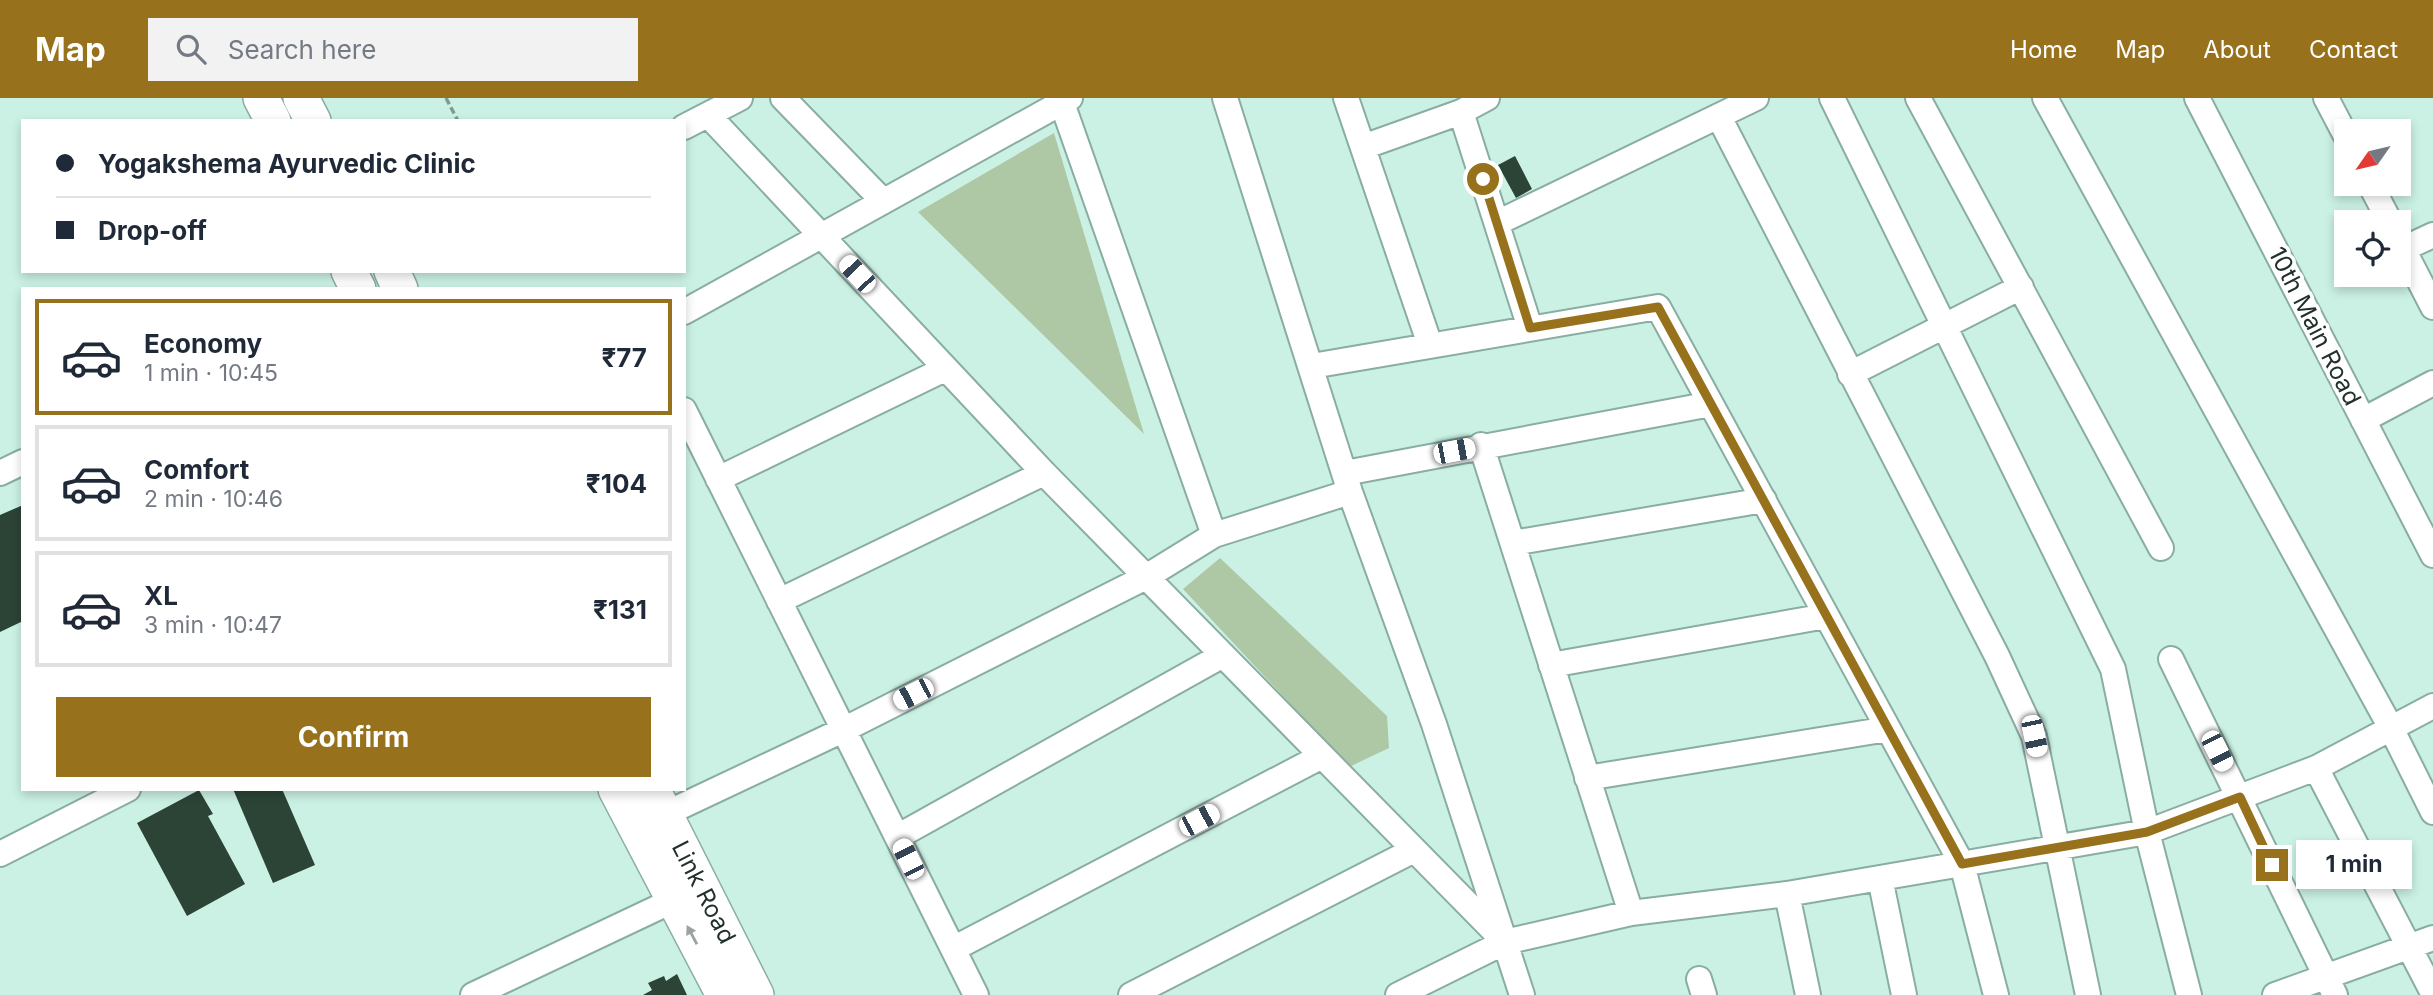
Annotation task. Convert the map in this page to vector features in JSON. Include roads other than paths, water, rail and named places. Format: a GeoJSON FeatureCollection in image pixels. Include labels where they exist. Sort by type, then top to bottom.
{"type":"FeatureCollection","features":[{"type":"Feature","properties":{"kind":"main road"},"geometry":{"type":"LineString","coordinates":[[261,98],[272,119]]}},
{"type":"Feature","properties":{"kind":"main road"},"geometry":{"type":"LineString","coordinates":[[301,98],[312,119]]}},
{"type":"Feature","properties":{"kind":"main road"},"geometry":{"type":"LineString","coordinates":[[617,791],[724,995]]}},
{"type":"Feature","properties":{"kind":"main road","name":"Link Road"},"geometry":{"type":"LineString","coordinates":[[659,802],[756,995]]}},
{"type":"Feature","properties":{"kind":"street"},"geometry":{"type":"LineString","coordinates":[[686,126],[740,98]]}},
{"type":"Feature","properties":{"kind":"street"},"geometry":{"type":"LineString","coordinates":[[782,98],[883,201]]}},
{"type":"Feature","properties":{"kind":"street"},"geometry":{"type":"LineString","coordinates":[[1224,98],[1348,482],[1434,724],[1522,995]]}},
{"type":"Feature","properties":{"kind":"street"},"geometry":{"type":"LineString","coordinates":[[1346,98],[1430,345]]}},
{"type":"Feature","properties":{"kind":"street"},"geometry":{"type":"LineString","coordinates":[[1363,148],[1461,112],[1487,98]]}},
{"type":"Feature","properties":{"kind":"street"},"geometry":{"type":"LineString","coordinates":[[1497,223],[1756,98]]}},
{"type":"Feature","properties":{"kind":"street"},"geometry":{"type":"LineString","coordinates":[[1832,98],[2113,669],[2147,832],[2189,995]]}},
{"type":"Feature","properties":{"kind":"street"},"geometry":{"type":"LineString","coordinates":[[1918,98],[2161,548]]}},
{"type":"Feature","properties":{"kind":"street"},"geometry":{"type":"LineString","coordinates":[[2045,98],[2391,728],[2433,813]]}},
{"type":"Feature","properties":{"kind":"street","name":"10th Main Road"},"geometry":{"type":"LineString","coordinates":[[2197,98],[2433,555]]}},
{"type":"Feature","properties":{"kind":"street"},"geometry":{"type":"LineString","coordinates":[[2326,98],[2337,119]]}},
{"type":"Feature","properties":{"kind":"street"},"geometry":{"type":"LineString","coordinates":[[686,311],[1066,100],[1214,535]]}},
{"type":"Feature","properties":{"kind":"street"},"geometry":{"type":"LineString","coordinates":[[1461,112],[1530,328]]}},
{"type":"Feature","properties":{"kind":"street"},"geometry":{"type":"LineString","coordinates":[[708,115],[1044,473],[1505,942]]}},
{"type":"Feature","properties":{"kind":"street"},"geometry":{"type":"LineString","coordinates":[[1719,117],[1997,656],[2034,736],[2088,995]]}},
{"type":"Feature","properties":{"kind":"street"},"geometry":{"type":"LineString","coordinates":[[2411,242],[2433,235]]}},
{"type":"Feature","properties":{"kind":"street"},"geometry":{"type":"LineString","coordinates":[[2411,264],[2433,307]]}},
{"type":"Feature","properties":{"kind":"street"},"geometry":{"type":"LineString","coordinates":[[366,287],[396,276]]}},
{"type":"Feature","properties":{"kind":"street"},"geometry":{"type":"LineString","coordinates":[[1850,374],[1943,324],[2021,287]]}},
{"type":"Feature","properties":{"kind":"street"},"geometry":{"type":"LineString","coordinates":[[1312,366],[1658,307],[1962,864],[1996,995]]}},
{"type":"Feature","properties":{"kind":"street"},"geometry":{"type":"LineString","coordinates":[[718,479],[945,369]]}},
{"type":"Feature","properties":{"kind":"street"},"geometry":{"type":"LineString","coordinates":[[2363,420],[2433,383]]}},
{"type":"Feature","properties":{"kind":"street"},"geometry":{"type":"LineString","coordinates":[[659,802],[843,730],[1146,577],[1214,535],[1348,482],[1481,445],[1711,404]]}},
{"type":"Feature","properties":{"kind":"street"},"geometry":{"type":"LineString","coordinates":[[686,414],[976,995]]}},
{"type":"Feature","properties":{"kind":"street"},"geometry":{"type":"LineString","coordinates":[[1481,445],[1631,913]]}},
{"type":"Feature","properties":{"kind":"street"},"geometry":{"type":"LineString","coordinates":[[0,473],[21,463]]}},
{"type":"Feature","properties":{"kind":"street"},"geometry":{"type":"LineString","coordinates":[[779,601],[1044,473]]}},
{"type":"Feature","properties":{"kind":"street"},"geometry":{"type":"LineString","coordinates":[[1513,543],[1764,500]]}},
{"type":"Feature","properties":{"kind":"street"},"geometry":{"type":"LineString","coordinates":[[1551,665],[1826,616]]}},
{"type":"Feature","properties":{"kind":"street"},"geometry":{"type":"LineString","coordinates":[[897,837],[1223,655]]}},
{"type":"Feature","properties":{"kind":"street"},"geometry":{"type":"LineString","coordinates":[[2171,659],[2330,986]]}},
{"type":"Feature","properties":{"kind":"street"},"geometry":{"type":"LineString","coordinates":[[1398,995],[1505,942],[1631,913],[1787,894],[2147,832],[2316,768],[2433,706]]}},
{"type":"Feature","properties":{"kind":"street"},"geometry":{"type":"LineString","coordinates":[[1587,778],[1888,729]]}},
{"type":"Feature","properties":{"kind":"street"},"geometry":{"type":"LineString","coordinates":[[953,949],[1322,756]]}},
{"type":"Feature","properties":{"kind":"street"},"geometry":{"type":"LineString","coordinates":[[2316,768],[2433,993]]}},
{"type":"Feature","properties":{"kind":"street"},"geometry":{"type":"LineString","coordinates":[[0,854],[124,791]]}},
{"type":"Feature","properties":{"kind":"street"},"geometry":{"type":"LineString","coordinates":[[1131,995],[1414,850]]}},
{"type":"Feature","properties":{"kind":"street"},"geometry":{"type":"LineString","coordinates":[[1880,878],[1903,995]]}},
{"type":"Feature","properties":{"kind":"street"},"geometry":{"type":"LineString","coordinates":[[1787,894],[1808,995]]}},
{"type":"Feature","properties":{"kind":"street"},"geometry":{"type":"LineString","coordinates":[[473,995],[674,900]]}},
{"type":"Feature","properties":{"kind":"street"},"geometry":{"type":"LineString","coordinates":[[2275,995],[2330,986],[2433,938]]}}]}
